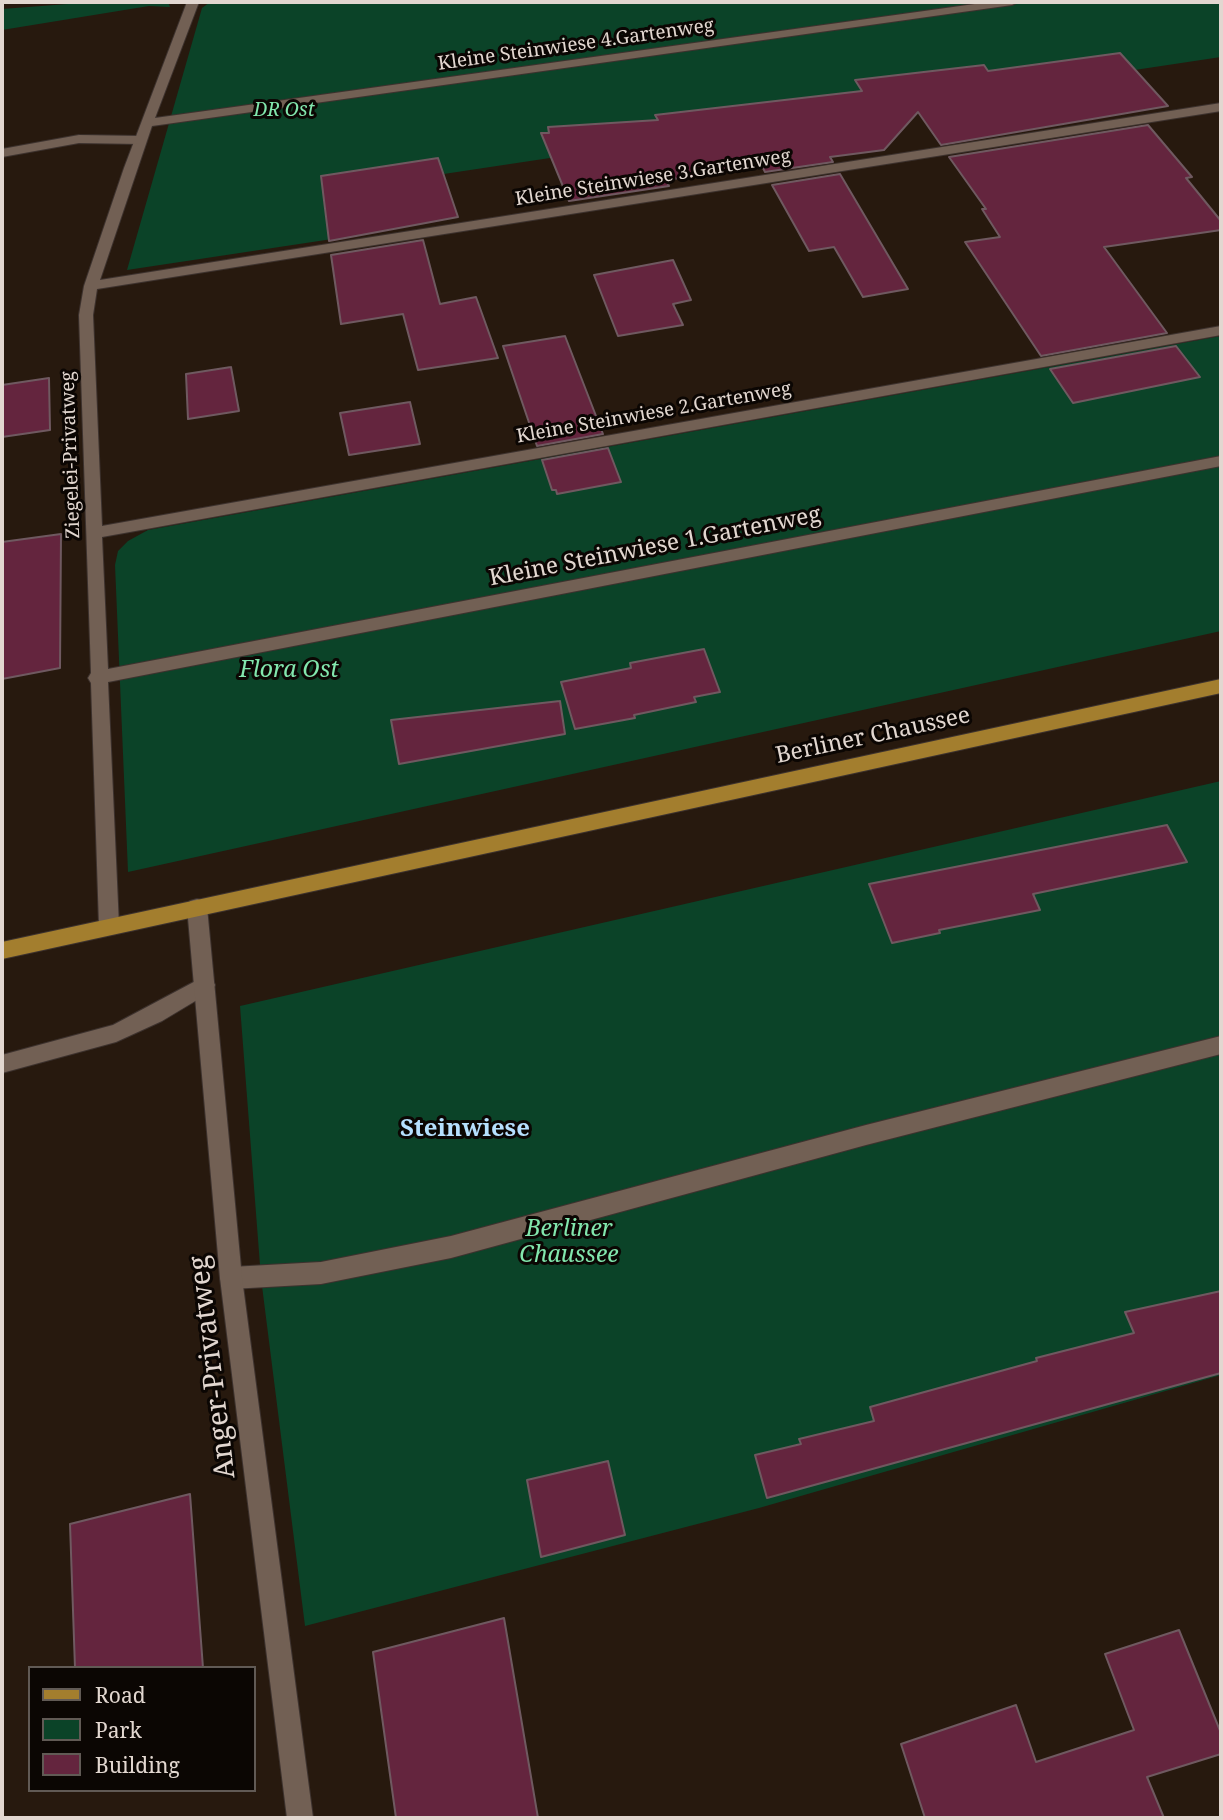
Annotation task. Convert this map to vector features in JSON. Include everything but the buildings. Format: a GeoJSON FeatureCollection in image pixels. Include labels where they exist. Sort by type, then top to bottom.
{"type":"FeatureCollection","features":[{"type":"Feature","properties":{"kind":"main road","name":"Berliner Chaussee"},"geometry":{"type":"LineString","coordinates":[[2,951],[1221,686]]}},
{"type":"Feature","properties":{"kind":"street","name":"Ziegelei-Privatweg"},"geometry":{"type":"LineString","coordinates":[[109,926],[97,678],[86,315],[91,286],[146,122],[193,2]]}},
{"type":"Feature","properties":{"kind":"street","name":"Kleine Steinwiese 4.Gartenweg"},"geometry":{"type":"LineString","coordinates":[[146,122],[1012,2]]}},
{"type":"Feature","properties":{"kind":"street","name":"Kleine Steinwiese 3.Gartenweg"},"geometry":{"type":"LineString","coordinates":[[91,286],[1221,107]]}},
{"type":"Feature","properties":{"kind":"street"},"geometry":{"type":"LineString","coordinates":[[2,153],[79,139],[140,140]]}},
{"type":"Feature","properties":{"kind":"street","name":"Kleine Steinwiese 2.Gartenweg"},"geometry":{"type":"LineString","coordinates":[[93,533],[1221,331]]}},
{"type":"Feature","properties":{"kind":"street","name":"Kleine Steinwiese 1.Gartenweg"},"geometry":{"type":"LineString","coordinates":[[97,678],[1221,461]]}},
{"type":"Feature","properties":{"kind":"street","name":"Anger-Privatweg"},"geometry":{"type":"LineString","coordinates":[[197,907],[231,1278],[300,1818]]}},
{"type":"Feature","properties":{"kind":"street"},"geometry":{"type":"LineString","coordinates":[[2,1064],[116,1033],[155,1015],[205,985]]}},
{"type":"Feature","properties":{"kind":"street"},"geometry":{"type":"LineString","coordinates":[[231,1278],[321,1273],[451,1247],[866,1135],[1221,1045]]}},
{"type":"Feature","properties":{"kind":"green space"},"geometry":{"type":"Polygon","coordinates":[[[94,2],[168,2],[170,7],[149,6],[2,30],[2,9],[94,2]]]}},
{"type":"Feature","properties":{"kind":"green space","name":"DR Ost"},"geometry":{"type":"Polygon","coordinates":[[[210,2],[1221,2],[1221,57],[364,186],[372,233],[127,270],[202,8],[210,2]]]}},
{"type":"Feature","properties":{"kind":"green space","name":"Flora Ost"},"geometry":{"type":"Polygon","coordinates":[[[1221,336],[1221,631],[128,872],[115,565],[118,551],[128,541],[148,530],[1221,336]]]}},
{"type":"Feature","properties":{"kind":"green space","name":"Berliner Chaussee"},"geometry":{"type":"Polygon","coordinates":[[[1221,781],[1221,1375],[759,1508],[305,1626],[261,1278],[240,1006],[1221,781]]]}},
{"type":"Feature","properties":{"kind":"district","name":"Steinwiese"},"geometry":{"type":"Point","coordinates":[465,1129]}}]}
